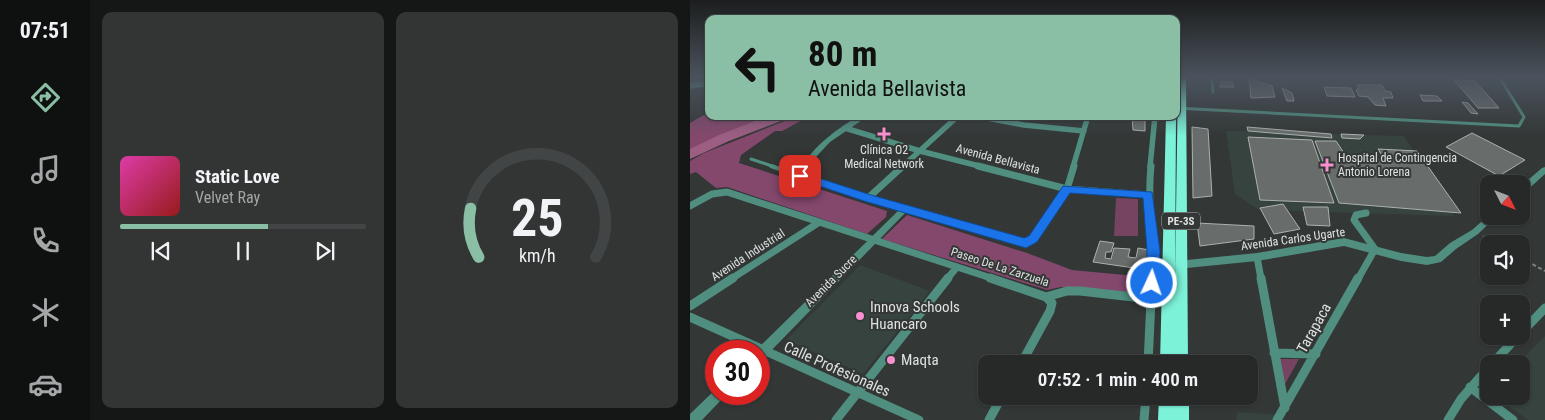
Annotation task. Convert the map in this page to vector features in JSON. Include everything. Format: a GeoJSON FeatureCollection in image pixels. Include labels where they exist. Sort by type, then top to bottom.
{"type":"FeatureCollection","features":[{"type":"Feature","properties":{"kind":"highway","name":"PE-3S"},"geometry":{"type":"LineString","coordinates":[[1168,355],[1170,120]]}},
{"type":"Feature","properties":{"kind":"highway","name":"PE-3S"},"geometry":{"type":"LineString","coordinates":[[1179,120],[1182,266],[1181,355]]}},
{"type":"Feature","properties":{"kind":"highway"},"geometry":{"type":"LineString","coordinates":[[1166,420],[1167,405]]}},
{"type":"Feature","properties":{"kind":"highway"},"geometry":{"type":"LineString","coordinates":[[1181,405],[1181,420]]}},
{"type":"Feature","properties":{"kind":"street"},"geometry":{"type":"LineString","coordinates":[[858,120],[821,146],[800,176],[905,209],[1026,243],[1033,239],[1067,189],[1087,120]]}},
{"type":"Feature","properties":{"kind":"street"},"geometry":{"type":"LineString","coordinates":[[868,198],[954,120]]}},
{"type":"Feature","properties":{"kind":"street"},"geometry":{"type":"LineString","coordinates":[[998,120],[1024,125],[1084,131]]}},
{"type":"Feature","properties":{"kind":"street"},"geometry":{"type":"LineString","coordinates":[[1149,355],[1154,251],[1148,195],[1155,120]]}},
{"type":"Feature","properties":{"kind":"street","name":"Avenida Bellavista"},"geometry":{"type":"LineString","coordinates":[[845,128],[920,151],[1067,189],[1148,195]]}},
{"type":"Feature","properties":{"kind":"street"},"geometry":{"type":"LineString","coordinates":[[1530,183],[1545,170]]}},
{"type":"Feature","properties":{"kind":"street","name":"Paseo De La Zarzuela"},"geometry":{"type":"LineString","coordinates":[[690,206],[721,191],[818,223],[873,238],[1046,297],[1067,291],[1080,291],[1152,299]]}},
{"type":"Feature","properties":{"kind":"street","name":"Avenida Sucre"},"geometry":{"type":"LineString","coordinates":[[770,343],[873,238],[905,209]]}},
{"type":"Feature","properties":{"kind":"street"},"geometry":{"type":"LineString","coordinates":[[1366,213],[1356,215],[1354,220],[1375,249]]}},
{"type":"Feature","properties":{"kind":"street","name":"Avenida Industrial"},"geometry":{"type":"LineString","coordinates":[[690,306],[818,223]]}},
{"type":"Feature","properties":{"kind":"street","name":"Avenida Carlos Ugarte"},"geometry":{"type":"LineString","coordinates":[[1169,265],[1182,266],[1258,257],[1344,242],[1401,257],[1427,261],[1438,259],[1483,225]]}},
{"type":"Feature","properties":{"kind":"street","name":"Tarapaca"},"geometry":{"type":"LineString","coordinates":[[1277,420],[1375,249]]}},
{"type":"Feature","properties":{"kind":"street"},"geometry":{"type":"LineString","coordinates":[[1258,257],[1285,408]]}},
{"type":"Feature","properties":{"kind":"street"},"geometry":{"type":"LineString","coordinates":[[836,420],[957,266]]}},
{"type":"Feature","properties":{"kind":"street"},"geometry":{"type":"LineString","coordinates":[[1025,355],[1050,311],[1052,303],[1046,297]]}},
{"type":"Feature","properties":{"kind":"street"},"geometry":{"type":"LineString","coordinates":[[1530,324],[1545,308]]}},
{"type":"Feature","properties":{"kind":"street","name":"Calle Profesionales"},"geometry":{"type":"LineString","coordinates":[[690,317],[737,340]]}},
{"type":"Feature","properties":{"kind":"street"},"geometry":{"type":"LineString","coordinates":[[1500,355],[1510,345]]}},
{"type":"Feature","properties":{"kind":"street"},"geometry":{"type":"LineString","coordinates":[[1274,353],[1316,354]]}},
{"type":"Feature","properties":{"kind":"street","name":"Calle Profesionales"},"geometry":{"type":"LineString","coordinates":[[770,356],[919,420]]}},
{"type":"Feature","properties":{"kind":"street"},"geometry":{"type":"LineString","coordinates":[[1448,420],[1470,387],[1480,376]]}},
{"type":"Feature","properties":{"kind":"street"},"geometry":{"type":"LineString","coordinates":[[1470,387],[1513,420]]}},
{"type":"Feature","properties":{"kind":"street"},"geometry":{"type":"LineString","coordinates":[[693,420],[708,405]]}},
{"type":"Feature","properties":{"kind":"street"},"geometry":{"type":"LineString","coordinates":[[989,420],[997,405]]}},
{"type":"Feature","properties":{"kind":"street"},"geometry":{"type":"LineString","coordinates":[[1144,420],[1145,405]]}},
{"type":"Feature","properties":{"kind":"lane"},"geometry":{"type":"LineString","coordinates":[[1180,108],[1519,126],[1524,117],[1512,98]]}},
{"type":"Feature","properties":{"kind":"lane"},"geometry":{"type":"LineString","coordinates":[[752,160],[800,176]]}},
{"type":"Feature","properties":{"kind":"path"},"geometry":{"type":"LineString","coordinates":[[1475,232],[1480,235]]}},
{"type":"Feature","properties":{"kind":"path"},"geometry":{"type":"LineString","coordinates":[[1530,263],[1545,271]]}},
{"type":"Feature","properties":{"kind":"shaded area"},"geometry":{"type":"Polygon","coordinates":[[[705,114],[705,120],[761,120],[716,137],[690,150],[690,123],[705,114]]]}},
{"type":"Feature","properties":{"kind":"shaded area"},"geometry":{"type":"Polygon","coordinates":[[[787,120],[803,120],[782,131],[775,131],[741,155],[739,163],[887,211],[886,217],[867,234],[727,187],[716,188],[696,172],[690,174],[690,161],[704,153],[787,120]]]}},
{"type":"Feature","properties":{"kind":"shaded area","name":"Hospital de Contingencia Antonio Lorena"},"geometry":{"type":"Polygon","coordinates":[[[1226,131],[1404,136],[1454,216],[1259,210],[1235,194],[1226,131]]]}},
{"type":"Feature","properties":{"kind":"shaded area"},"geometry":{"type":"Polygon","coordinates":[[[1116,198],[1138,199],[1138,236],[1114,236],[1116,198]]]}},
{"type":"Feature","properties":{"kind":"shaded area"},"geometry":{"type":"Polygon","coordinates":[[[907,215],[1027,253],[1072,270],[1146,277],[1149,295],[1061,287],[1047,290],[882,239],[907,215]]]}},
{"type":"Feature","properties":{"kind":"shaded area","name":"Innova Schools Huancaro"},"geometry":{"type":"Polygon","coordinates":[[[860,265],[930,291],[863,374],[786,340],[860,265]]]}},
{"type":"Feature","properties":{"kind":"shaded area"},"geometry":{"type":"Polygon","coordinates":[[[1545,336],[1545,420],[1528,420],[1507,405],[1530,405],[1530,355],[1526,355],[1545,336]]]}},
{"type":"Feature","properties":{"kind":"shaded area"},"geometry":{"type":"Polygon","coordinates":[[[1275,359],[1299,359],[1284,386],[1275,359]]]}},
{"type":"Feature","properties":{"kind":"shaded area"},"geometry":{"type":"Polygon","coordinates":[[[1237,412],[1278,415],[1276,420],[1236,420],[1237,412]]]}},
{"type":"Feature","properties":{"kind":"building"},"geometry":{"type":"Polygon","coordinates":[[[1286,98],[1293,98],[1294,101],[1287,101],[1286,98]]]}},
{"type":"Feature","properties":{"kind":"building"},"geometry":{"type":"Polygon","coordinates":[[[1369,98],[1393,98],[1383,98],[1386,106],[1375,105],[1369,98]]]}},
{"type":"Feature","properties":{"kind":"building"},"geometry":{"type":"Polygon","coordinates":[[[1421,98],[1439,98],[1442,101],[1423,101],[1421,98]]]}},
{"type":"Feature","properties":{"kind":"building"},"geometry":{"type":"Polygon","coordinates":[[[1469,98],[1490,98],[1499,108],[1478,108],[1469,98]]]}},
{"type":"Feature","properties":{"kind":"building"},"geometry":{"type":"Polygon","coordinates":[[[1462,102],[1468,103],[1478,114],[1471,113],[1462,102]]]}},
{"type":"Feature","properties":{"kind":"building"},"geometry":{"type":"Polygon","coordinates":[[[1132,120],[1145,120],[1145,131],[1133,130],[1132,120]]]}},
{"type":"Feature","properties":{"kind":"building"},"geometry":{"type":"Polygon","coordinates":[[[1192,127],[1208,129],[1212,196],[1193,198],[1192,127]]]}},
{"type":"Feature","properties":{"kind":"building"},"geometry":{"type":"Polygon","coordinates":[[[1247,127],[1331,134],[1332,138],[1248,131],[1247,127]]]}},
{"type":"Feature","properties":{"kind":"building"},"geometry":{"type":"Polygon","coordinates":[[[1472,133],[1525,160],[1501,175],[1497,175],[1446,147],[1472,133]]]}},
{"type":"Feature","properties":{"kind":"building"},"geometry":{"type":"Polygon","coordinates":[[[1341,134],[1364,135],[1360,139],[1342,138],[1341,134]]]}},
{"type":"Feature","properties":{"kind":"building"},"geometry":{"type":"Polygon","coordinates":[[[1248,137],[1312,140],[1334,203],[1260,200],[1248,137]]]}},
{"type":"Feature","properties":{"kind":"building"},"geometry":{"type":"Polygon","coordinates":[[[1315,141],[1336,141],[1346,156],[1384,159],[1378,149],[1417,151],[1461,213],[1339,203],[1315,141]]]}},
{"type":"Feature","properties":{"kind":"building"},"geometry":{"type":"Polygon","coordinates":[[[1283,204],[1300,229],[1274,234],[1260,208],[1283,204]]]}},
{"type":"Feature","properties":{"kind":"building"},"geometry":{"type":"Polygon","coordinates":[[[1303,207],[1328,207],[1330,226],[1307,225],[1303,207]]]}},
{"type":"Feature","properties":{"kind":"building"},"geometry":{"type":"Polygon","coordinates":[[[1197,223],[1254,226],[1254,239],[1200,246],[1197,223]]]}},
{"type":"Feature","properties":{"kind":"building"},"geometry":{"type":"Polygon","coordinates":[[[1100,241],[1114,243],[1111,252],[1106,252],[1105,258],[1111,259],[1114,248],[1130,249],[1128,257],[1136,258],[1138,248],[1149,250],[1148,270],[1093,262],[1100,241]]]}},
{"type":"Feature","properties":{"kind":"waterway"},"geometry":{"type":"LineString","coordinates":[[690,155],[724,138],[771,120]]}},
{"type":"Feature","properties":{"kind":"place","name":"Clínica O2 Medical Network"},"geometry":{"type":"Point","coordinates":[884,134]}},
{"type":"Feature","properties":{"kind":"place","name":"Hospital de Contingencia Antonio Lorena"},"geometry":{"type":"Point","coordinates":[1327,165]}},
{"type":"Feature","properties":{"kind":"place","name":"Innova Schools Huancaro"},"geometry":{"type":"Point","coordinates":[860,316]}},
{"type":"Feature","properties":{"kind":"place","name":"Maqta"},"geometry":{"type":"Point","coordinates":[891,360]}},
{"type":"Feature","properties":{"kind":"route"},"geometry":{"type":"LineString","coordinates":[[800,176],[1020,243],[1026,243],[1033,239],[1067,189],[1148,195],[1154,251],[1152,283]]}}]}
